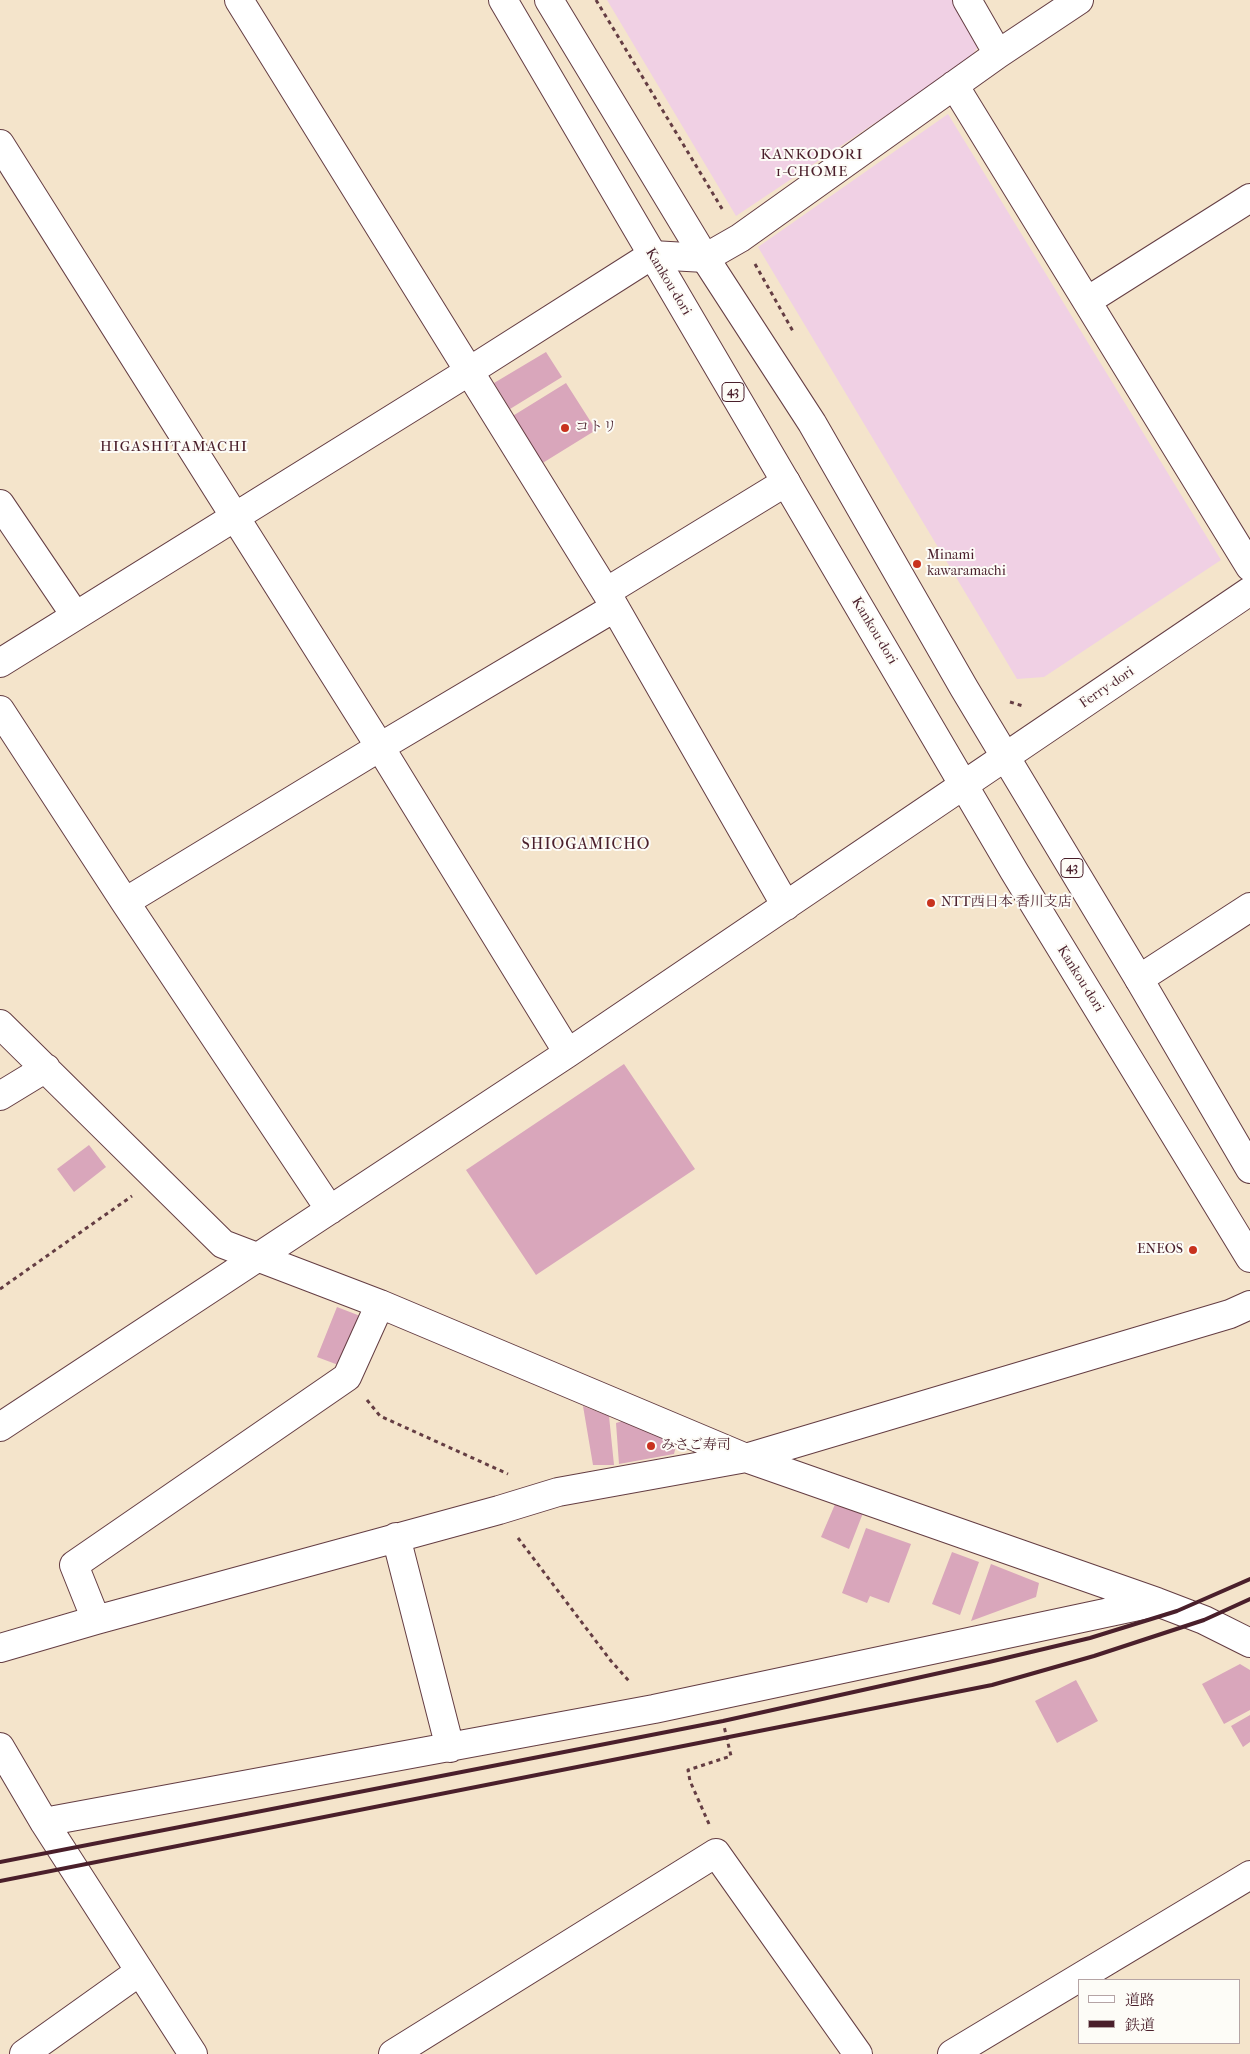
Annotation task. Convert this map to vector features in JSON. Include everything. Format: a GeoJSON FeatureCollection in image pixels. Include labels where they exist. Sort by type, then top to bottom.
{"type":"FeatureCollection","features":[{"type":"Feature","properties":{"kind":"street"},"geometry":{"type":"LineString","coordinates":[[239,0],[610,600],[786,906]]}},
{"type":"Feature","properties":{"kind":"street","name":"Kankou-dori"},"geometry":{"type":"LineString","coordinates":[[503,0],[1014,871],[1250,1258]]}},
{"type":"Feature","properties":{"kind":"street","name":"43"},"geometry":{"type":"LineString","coordinates":[[549,0],[705,258],[812,423],[898,575],[1248,1159]]}},
{"type":"Feature","properties":{"kind":"street"},"geometry":{"type":"LineString","coordinates":[[966,0],[998,54]]}},
{"type":"Feature","properties":{"kind":"street"},"geometry":{"type":"LineString","coordinates":[[0,663],[233,516],[468,372],[652,254],[705,258],[740,238],[998,54],[1078,0]]}},
{"type":"Feature","properties":{"kind":"street"},"geometry":{"type":"LineString","coordinates":[[954,85],[1250,567]]}},
{"type":"Feature","properties":{"kind":"street"},"geometry":{"type":"LineString","coordinates":[[0,144],[380,747],[568,1053]]}},
{"type":"Feature","properties":{"kind":"street"},"geometry":{"type":"LineString","coordinates":[[1086,301],[1250,198]]}},
{"type":"Feature","properties":{"kind":"street"},"geometry":{"type":"LineString","coordinates":[[125,902],[380,747],[610,600],[786,482]]}},
{"type":"Feature","properties":{"kind":"street"},"geometry":{"type":"LineString","coordinates":[[0,504],[75,615]]}},
{"type":"Feature","properties":{"kind":"street","name":"Ferry-dori"},"geometry":{"type":"LineString","coordinates":[[0,1427],[568,1053],[1250,590]]}},
{"type":"Feature","properties":{"kind":"street"},"geometry":{"type":"LineString","coordinates":[[0,710],[330,1210]]}},
{"type":"Feature","properties":{"kind":"street"},"geometry":{"type":"LineString","coordinates":[[1139,979],[1250,907]]}},
{"type":"Feature","properties":{"kind":"street"},"geometry":{"type":"LineString","coordinates":[[0,1024],[223,1244],[380,1304],[746,1458],[1157,1602],[1204,1620],[1250,1643]]}},
{"type":"Feature","properties":{"kind":"street"},"geometry":{"type":"LineString","coordinates":[[0,1096],[46,1068]]}},
{"type":"Feature","properties":{"kind":"street"},"geometry":{"type":"LineString","coordinates":[[96,1620],[74,1565],[347,1377],[380,1304]]}},
{"type":"Feature","properties":{"kind":"street"},"geometry":{"type":"LineString","coordinates":[[0,1648],[558,1492],[746,1458],[1230,1314],[1250,1305]]}},
{"type":"Feature","properties":{"kind":"street"},"geometry":{"type":"LineString","coordinates":[[396,1537],[450,1748]]}},
{"type":"Feature","properties":{"kind":"street"},"geometry":{"type":"LineString","coordinates":[[44,1822],[654,1709],[1157,1602]]}},
{"type":"Feature","properties":{"kind":"street"},"geometry":{"type":"LineString","coordinates":[[0,1747],[44,1822],[192,2054]]}},
{"type":"Feature","properties":{"kind":"street"},"geometry":{"type":"LineString","coordinates":[[393,2054],[716,1853],[858,2054]]}},
{"type":"Feature","properties":{"kind":"street"},"geometry":{"type":"LineString","coordinates":[[952,2054],[1250,1875]]}},
{"type":"Feature","properties":{"kind":"street"},"geometry":{"type":"LineString","coordinates":[[24,2054],[139,1972]]}},
{"type":"Feature","properties":{"kind":"path"},"geometry":{"type":"LineString","coordinates":[[596,0],[740,238],[798,341]]}},
{"type":"Feature","properties":{"kind":"path"},"geometry":{"type":"LineString","coordinates":[[1008,701],[1028,706]]}},
{"type":"Feature","properties":{"kind":"path"},"geometry":{"type":"LineString","coordinates":[[0,1289],[157,1179]]}},
{"type":"Feature","properties":{"kind":"path"},"geometry":{"type":"LineString","coordinates":[[347,1377],[380,1416],[498,1470],[558,1492]]}},
{"type":"Feature","properties":{"kind":"path"},"geometry":{"type":"LineString","coordinates":[[499,1510],[535,1562],[611,1661],[654,1709]]}},
{"type":"Feature","properties":{"kind":"path"},"geometry":{"type":"LineString","coordinates":[[716,1853],[717,1841],[690,1781],[688,1770],[731,1756],[723,1721]]}},
{"type":"Feature","properties":{"kind":"shaded area"},"geometry":{"type":"Polygon","coordinates":[[[607,0],[952,0],[979,45],[969,60],[736,216],[607,0]]]}},
{"type":"Feature","properties":{"kind":"shaded area"},"geometry":{"type":"Polygon","coordinates":[[[948,114],[1221,560],[1044,677],[1017,679],[758,247],[948,114]]]}},
{"type":"Feature","properties":{"kind":"building"},"geometry":{"type":"Polygon","coordinates":[[[546,352],[562,377],[510,409],[494,383],[546,352]]]}},
{"type":"Feature","properties":{"kind":"building"},"geometry":{"type":"Polygon","coordinates":[[[566,383],[596,430],[541,464],[511,417],[566,383]]]}},
{"type":"Feature","properties":{"kind":"building"},"geometry":{"type":"Polygon","coordinates":[[[624,1064],[695,1169],[536,1275],[466,1170],[624,1064]]]}},
{"type":"Feature","properties":{"kind":"building"},"geometry":{"type":"Polygon","coordinates":[[[89,1145],[106,1167],[74,1192],[57,1169],[89,1145]]]}},
{"type":"Feature","properties":{"kind":"building"},"geometry":{"type":"Polygon","coordinates":[[[337,1307],[368,1319],[349,1369],[317,1357],[337,1307]]]}},
{"type":"Feature","properties":{"kind":"building"},"geometry":{"type":"Polygon","coordinates":[[[583,1406],[609,1416],[614,1465],[593,1465],[583,1406]]]}},
{"type":"Feature","properties":{"kind":"building"},"geometry":{"type":"Polygon","coordinates":[[[626,1420],[678,1438],[674,1454],[619,1464],[616,1423],[626,1420]]]}},
{"type":"Feature","properties":{"kind":"building"},"geometry":{"type":"Polygon","coordinates":[[[836,1502],[863,1513],[849,1549],[821,1537],[836,1502]]]}},
{"type":"Feature","properties":{"kind":"building"},"geometry":{"type":"Polygon","coordinates":[[[866,1528],[911,1544],[889,1603],[870,1596],[867,1603],[842,1593],[866,1528]]]}},
{"type":"Feature","properties":{"kind":"building"},"geometry":{"type":"Polygon","coordinates":[[[952,1552],[979,1562],[960,1615],[932,1604],[952,1552]]]}},
{"type":"Feature","properties":{"kind":"building"},"geometry":{"type":"Polygon","coordinates":[[[991,1564],[1039,1583],[1036,1597],[971,1621],[991,1564]]]}},
{"type":"Feature","properties":{"kind":"building"},"geometry":{"type":"Polygon","coordinates":[[[1240,1664],[1250,1670],[1250,1710],[1224,1724],[1202,1684],[1240,1664]]]}},
{"type":"Feature","properties":{"kind":"building"},"geometry":{"type":"Polygon","coordinates":[[[1076,1680],[1098,1721],[1057,1743],[1035,1701],[1076,1680]]]}},
{"type":"Feature","properties":{"kind":"building"},"geometry":{"type":"Polygon","coordinates":[[[1250,1715],[1250,1742],[1243,1747],[1231,1726],[1250,1715]]]}},
{"type":"Feature","properties":{"kind":"railway"},"geometry":{"type":"LineString","coordinates":[[0,1862],[723,1721],[989,1662],[1090,1638],[1177,1611],[1250,1579]]}},
{"type":"Feature","properties":{"kind":"railway"},"geometry":{"type":"LineString","coordinates":[[0,1881],[992,1685],[1094,1656],[1204,1620],[1250,1599]]}},
{"type":"Feature","properties":{"kind":"place","name":"コトリ"},"geometry":{"type":"Point","coordinates":[565,428]}},
{"type":"Feature","properties":{"kind":"place","name":"Minami kawaramachi"},"geometry":{"type":"Point","coordinates":[917,564]}},
{"type":"Feature","properties":{"kind":"place","name":"NTT西日本 香川支店"},"geometry":{"type":"Point","coordinates":[931,903]}},
{"type":"Feature","properties":{"kind":"place","name":"ENEOS"},"geometry":{"type":"Point","coordinates":[1193,1250]}},
{"type":"Feature","properties":{"kind":"place","name":"みさご寿司"},"geometry":{"type":"Point","coordinates":[651,1446]}},
{"type":"Feature","properties":{"kind":"district","name":"KANKODORI 1-CHOME"},"geometry":{"type":"Point","coordinates":[812,164]}},
{"type":"Feature","properties":{"kind":"district","name":"HIGASHITAMACHI"},"geometry":{"type":"Point","coordinates":[174,447]}},
{"type":"Feature","properties":{"kind":"district","name":"SHIOGAMICHO"},"geometry":{"type":"Point","coordinates":[586,845]}}]}
